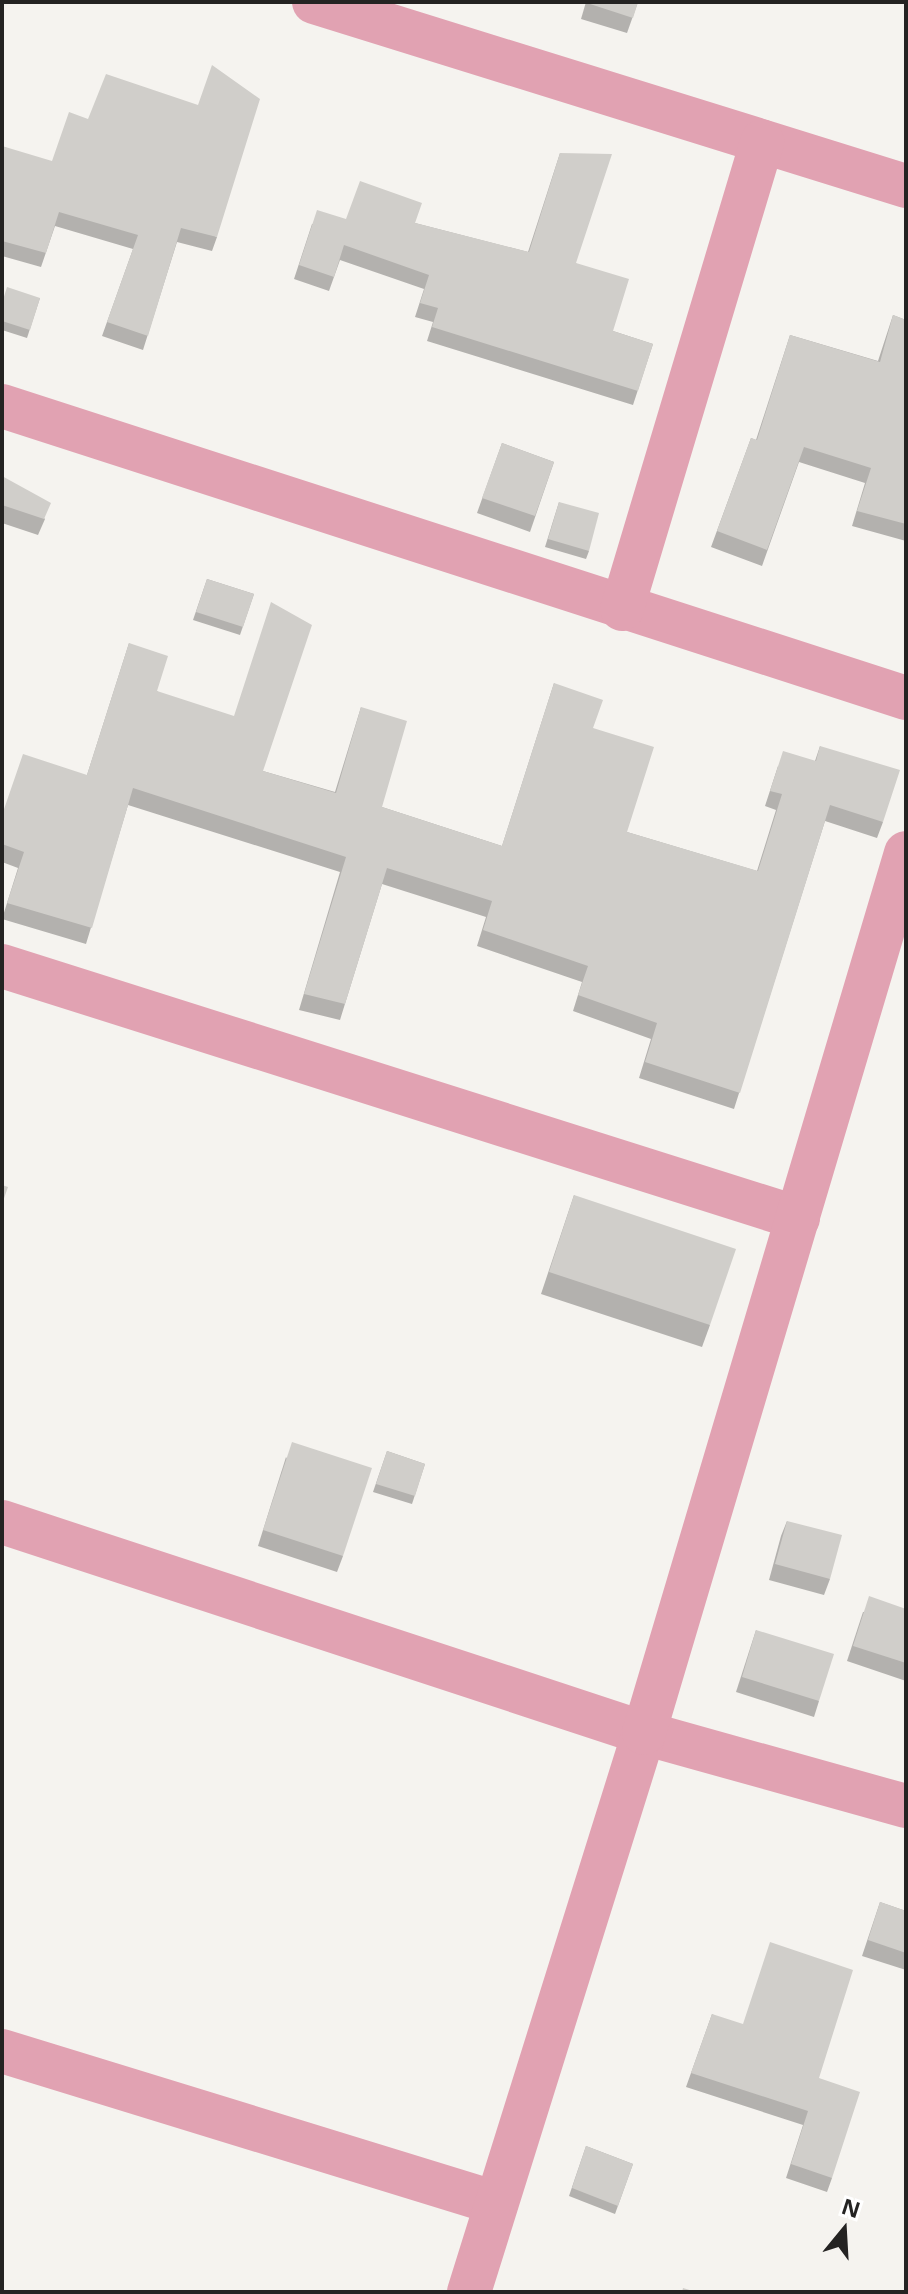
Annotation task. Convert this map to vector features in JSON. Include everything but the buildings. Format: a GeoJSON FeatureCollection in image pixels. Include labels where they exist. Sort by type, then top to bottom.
{"type":"FeatureCollection","features":[{"type":"Feature","properties":{"kind":"street"},"geometry":{"type":"LineString","coordinates":[[314,2],[906,186]]}},
{"type":"Feature","properties":{"kind":"street"},"geometry":{"type":"LineString","coordinates":[[622,609],[762,141]]}},
{"type":"Feature","properties":{"kind":"street"},"geometry":{"type":"LineString","coordinates":[[2,406],[622,609],[906,698]]}},
{"type":"Feature","properties":{"kind":"street"},"geometry":{"type":"LineString","coordinates":[[469,2292],[644,1733],[906,853]]}},
{"type":"Feature","properties":{"kind":"street"},"geometry":{"type":"LineString","coordinates":[[2,966],[798,1218]]}},
{"type":"Feature","properties":{"kind":"street"},"geometry":{"type":"LineString","coordinates":[[2,1522],[644,1733],[906,1806]]}},
{"type":"Feature","properties":{"kind":"street"},"geometry":{"type":"LineString","coordinates":[[2,2051],[496,2203]]}}]}
